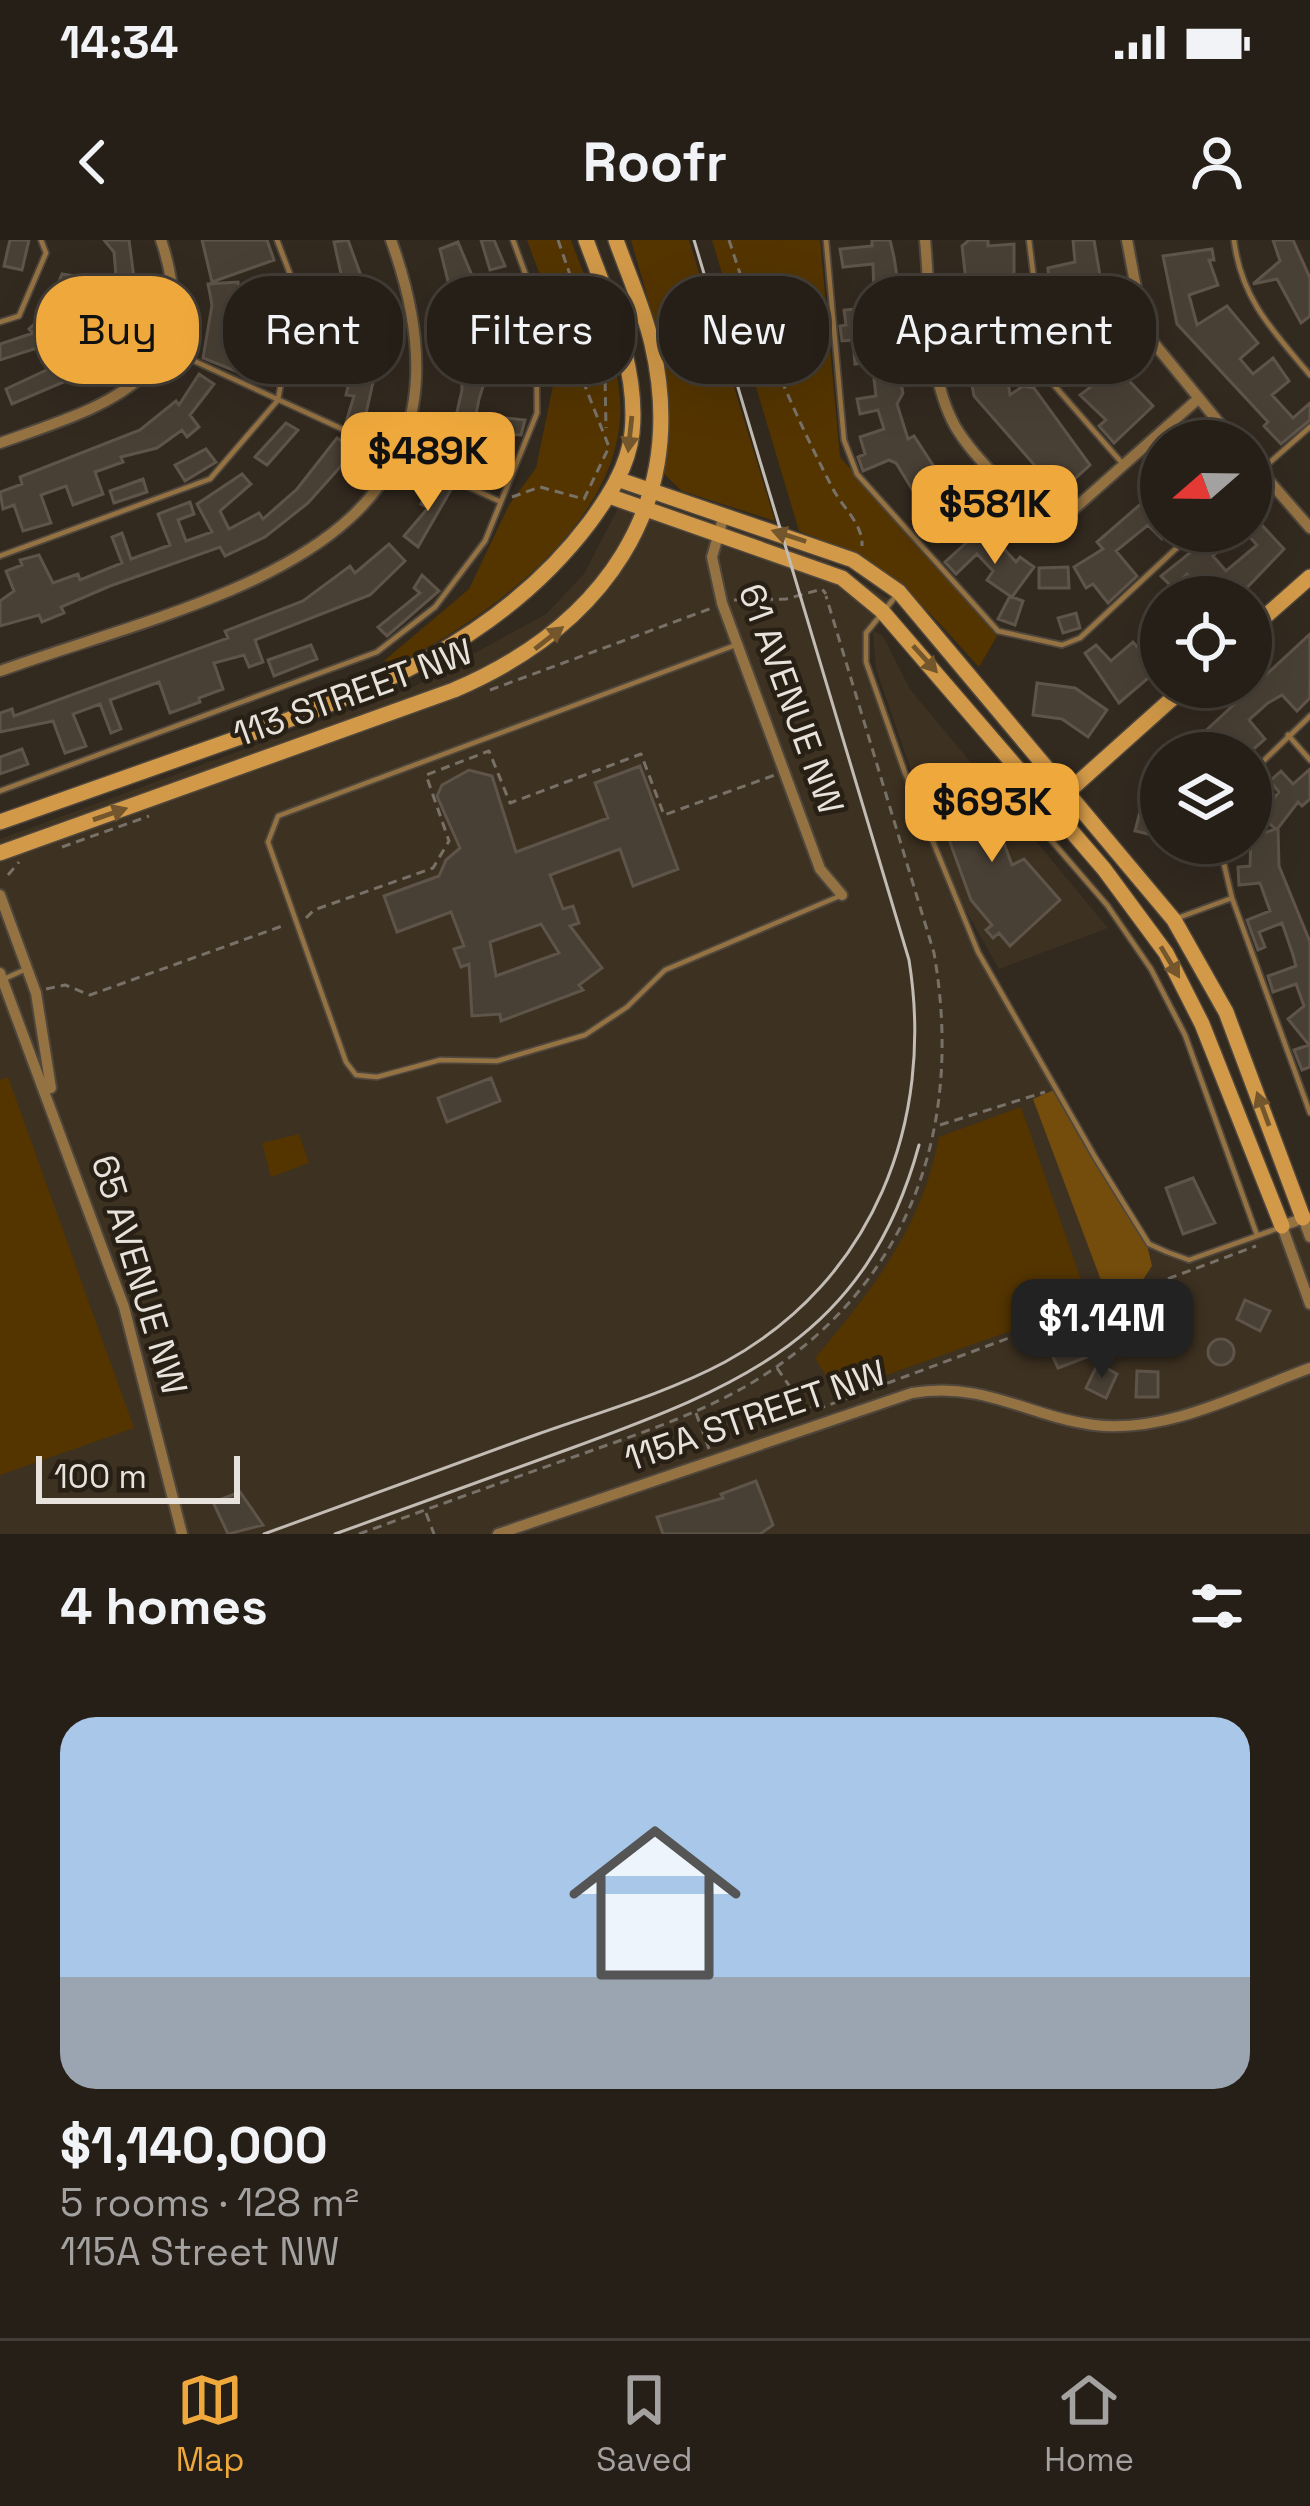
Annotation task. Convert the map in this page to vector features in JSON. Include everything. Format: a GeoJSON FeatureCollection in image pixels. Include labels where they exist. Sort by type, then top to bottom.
{"type":"FeatureCollection","features":[{"type":"Feature","properties":{"kind":"street"},"geometry":{"type":"LineString","coordinates":[[161,240],[169,276]]}},
{"type":"Feature","properties":{"kind":"street"},"geometry":{"type":"LineString","coordinates":[[0,670],[266,576],[316,549],[356,515],[397,455],[416,394],[418,352],[409,289],[391,240]]}},
{"type":"Feature","properties":{"kind":"street"},"geometry":{"type":"LineString","coordinates":[[586,240],[618,331],[632,404],[627,460],[617,479],[853,560],[899,592],[1069,789],[1174,920],[1226,1012],[1310,1237]]}},
{"type":"Feature","properties":{"kind":"street"},"geometry":{"type":"LineString","coordinates":[[616,240],[657,373],[662,425],[653,491]]}},
{"type":"Feature","properties":{"kind":"street"},"geometry":{"type":"LineString","coordinates":[[925,240],[939,374],[949,412],[970,447],[1021,504],[1046,518],[1074,508],[1198,399]]}},
{"type":"Feature","properties":{"kind":"street"},"geometry":{"type":"LineString","coordinates":[[1127,240],[1144,331],[1216,420]]}},
{"type":"Feature","properties":{"kind":"street"},"geometry":{"type":"LineString","coordinates":[[0,443],[121,397],[136,384]]}},
{"type":"Feature","properties":{"kind":"street","name":"113 STREET NW"},"geometry":{"type":"LineString","coordinates":[[0,822],[324,708],[436,658],[532,588],[572,547],[617,479]]}},
{"type":"Feature","properties":{"kind":"street"},"geometry":{"type":"LineString","coordinates":[[1272,488],[1310,527]]}},
{"type":"Feature","properties":{"kind":"street","name":"113 STREET NW"},"geometry":{"type":"LineString","coordinates":[[0,853],[365,724],[504,669],[561,629],[601,589],[653,491]]}},
{"type":"Feature","properties":{"kind":"street"},"geometry":{"type":"LineString","coordinates":[[609,496],[842,578],[882,611],[1139,914],[1184,986],[1310,1304]]}},
{"type":"Feature","properties":{"kind":"street","name":"61 AVENUE NW"},"geometry":{"type":"LineString","coordinates":[[724,514],[714,572],[820,869],[842,896]]}},
{"type":"Feature","properties":{"kind":"street"},"geometry":{"type":"LineString","coordinates":[[1272,610],[1310,577]]}},
{"type":"Feature","properties":{"kind":"street"},"geometry":{"type":"LineString","coordinates":[[1051,807],[1161,708]]}},
{"type":"Feature","properties":{"kind":"street","name":"65 AVENUE NW"},"geometry":{"type":"LineString","coordinates":[[0,895],[46,1036],[53,1105]]}},
{"type":"Feature","properties":{"kind":"street","name":"65 AVENUE NW"},"geometry":{"type":"LineString","coordinates":[[1,978],[53,1105],[134,1342],[182,1534]]}},
{"type":"Feature","properties":{"kind":"street"},"geometry":{"type":"LineString","coordinates":[[1282,1226],[1306,1217]]}},
{"type":"Feature","properties":{"kind":"street","name":"115A STREET NW"},"geometry":{"type":"LineString","coordinates":[[498,1534],[912,1393],[982,1392],[1077,1422],[1124,1426],[1171,1418],[1310,1368]]}},
{"type":"Feature","properties":{"kind":"lane"},"geometry":{"type":"LineString","coordinates":[[0,322],[19,316],[46,253],[41,240]]}},
{"type":"Feature","properties":{"kind":"lane"},"geometry":{"type":"LineString","coordinates":[[0,556],[209,478],[278,400],[296,292],[277,240]]}},
{"type":"Feature","properties":{"kind":"lane"},"geometry":{"type":"LineString","coordinates":[[513,240],[526,276]]}},
{"type":"Feature","properties":{"kind":"lane"},"geometry":{"type":"LineString","coordinates":[[826,240],[850,459],[998,631],[1062,645],[1080,638],[1172,552]]}},
{"type":"Feature","properties":{"kind":"lane"},"geometry":{"type":"LineString","coordinates":[[1029,240],[1046,376],[1123,464]]}},
{"type":"Feature","properties":{"kind":"lane"},"geometry":{"type":"LineString","coordinates":[[1234,240],[1238,276],[1251,305],[1310,375]]}},
{"type":"Feature","properties":{"kind":"lane"},"geometry":{"type":"LineString","coordinates":[[199,363],[500,498]]}},
{"type":"Feature","properties":{"kind":"lane"},"geometry":{"type":"LineString","coordinates":[[0,790],[377,652],[435,607],[485,541],[537,413],[538,384]]}},
{"type":"Feature","properties":{"kind":"lane"},"geometry":{"type":"LineString","coordinates":[[1272,456],[1310,427]]}},
{"type":"Feature","properties":{"kind":"lane"},"geometry":{"type":"LineString","coordinates":[[899,592],[866,633],[866,662],[905,773],[977,952],[1149,1244],[1189,1260],[1282,1226]]}},
{"type":"Feature","properties":{"kind":"lane"},"geometry":{"type":"LineString","coordinates":[[738,644],[283,812],[270,827],[268,842],[346,1062],[356,1075],[377,1077],[440,1060],[497,1061],[585,1035],[627,1007],[665,970],[842,896]]}},
{"type":"Feature","properties":{"kind":"lane"},"geometry":{"type":"LineString","coordinates":[[1272,751],[1310,716]]}},
{"type":"Feature","properties":{"kind":"lane"},"geometry":{"type":"LineString","coordinates":[[1288,735],[1310,760]]}},
{"type":"Feature","properties":{"kind":"lane"},"geometry":{"type":"LineString","coordinates":[[1051,807],[1044,832],[1127,932],[1177,1018],[1257,1235]]}},
{"type":"Feature","properties":{"kind":"lane"},"geometry":{"type":"LineString","coordinates":[[1224,864],[1310,1113]]}},
{"type":"Feature","properties":{"kind":"lane"},"geometry":{"type":"LineString","coordinates":[[1174,920],[1232,898]]}},
{"type":"Feature","properties":{"kind":"lane"},"geometry":{"type":"LineString","coordinates":[[1,978],[26,969]]}},
{"type":"Feature","properties":{"kind":"path"},"geometry":{"type":"LineString","coordinates":[[558,240],[571,276]]}},
{"type":"Feature","properties":{"kind":"path"},"geometry":{"type":"LineString","coordinates":[[729,240],[749,301],[821,464],[862,534],[857,552]]}},
{"type":"Feature","properties":{"kind":"path"},"geometry":{"type":"LineString","coordinates":[[584,384],[606,431]]}},
{"type":"Feature","properties":{"kind":"path"},"geometry":{"type":"LineString","coordinates":[[500,498],[540,487],[584,499],[606,457],[606,384]]}},
{"type":"Feature","properties":{"kind":"path"},"geometry":{"type":"LineString","coordinates":[[826,596],[836,586]]}},
{"type":"Feature","properties":{"kind":"path"},"geometry":{"type":"LineString","coordinates":[[359,1534],[695,1410],[775,1367],[849,1302],[889,1246],[922,1180],[938,1125],[944,1012],[934,953],[826,596],[822,589],[787,599],[734,600]]}},
{"type":"Feature","properties":{"kind":"path"},"geometry":{"type":"LineString","coordinates":[[44,989],[65,986],[90,995],[433,868],[449,841],[426,775],[489,751],[510,803],[641,754],[664,815],[787,775]]}},
{"type":"Feature","properties":{"kind":"path"},"geometry":{"type":"LineString","coordinates":[[938,1125],[1056,1088]]}},
{"type":"Feature","properties":{"kind":"path"},"geometry":{"type":"LineString","coordinates":[[775,1367],[804,1407],[818,1409],[1257,1245]]}},
{"type":"Feature","properties":{"kind":"path"},"geometry":{"type":"LineString","coordinates":[[695,1410],[714,1462]]}},
{"type":"Feature","properties":{"kind":"path"},"geometry":{"type":"LineString","coordinates":[[425,1510],[434,1534]]}},
{"type":"Feature","properties":{"kind":"shaded area"},"geometry":{"type":"Polygon","coordinates":[[[527,240],[571,240],[585,276],[540,276],[527,240]]]}},
{"type":"Feature","properties":{"kind":"shaded area"},"geometry":{"type":"Polygon","coordinates":[[[631,240],[689,240],[700,276],[659,276],[659,338],[631,240]]]}},
{"type":"Feature","properties":{"kind":"shaded area"},"geometry":{"type":"Polygon","coordinates":[[[712,240],[820,240],[823,276],[723,276],[712,240]]]}},
{"type":"Feature","properties":{"kind":"shaded area"},"geometry":{"type":"Polygon","coordinates":[[[829,338],[840,457],[997,636],[979,667],[900,586],[857,557],[799,531],[755,384],[829,384],[829,338]]]}},
{"type":"Feature","properties":{"kind":"shaded area"},"geometry":{"type":"Polygon","coordinates":[[[553,384],[618,384],[618,435],[604,479],[579,520],[508,593],[387,669],[385,660],[469,589],[509,505],[536,468],[553,384]]]}},
{"type":"Feature","properties":{"kind":"shaded area"},"geometry":{"type":"Polygon","coordinates":[[[663,384],[733,384],[775,521],[682,491],[664,474],[663,384]]]}},
{"type":"Feature","properties":{"kind":"shaded area"},"geometry":{"type":"Polygon","coordinates":[[[626,493],[823,559],[892,601],[866,633],[866,662],[948,890],[978,952],[1149,1244],[1189,1260],[1310,1216],[1310,1534],[0,1534],[0,839],[411,688],[546,614],[584,574],[626,493]]]}},
{"type":"Feature","properties":{"kind":"shaded area"},"geometry":{"type":"Polygon","coordinates":[[[873,630],[883,636],[910,689],[1108,928],[999,969],[950,883],[876,669],[873,630]]]}},
{"type":"Feature","properties":{"kind":"shaded area"},"geometry":{"type":"Polygon","coordinates":[[[8,1077],[134,1428],[0,1475],[0,1080],[8,1077]]]}},
{"type":"Feature","properties":{"kind":"shaded area"},"geometry":{"type":"Polygon","coordinates":[[[1054,1090],[1147,1245],[1152,1266],[1140,1284],[1100,1299],[1102,1283],[1033,1099],[1054,1090]]]}},
{"type":"Feature","properties":{"kind":"shaded area"},"geometry":{"type":"Polygon","coordinates":[[[1021,1107],[1089,1303],[836,1393],[815,1358],[875,1281],[908,1228],[939,1137],[1021,1107]]]}},
{"type":"Feature","properties":{"kind":"shaded area"},"geometry":{"type":"Polygon","coordinates":[[[299,1134],[309,1163],[271,1177],[262,1143],[299,1134]]]}},
{"type":"Feature","properties":{"kind":"building"},"geometry":{"type":"Polygon","coordinates":[[[10,240],[29,240],[22,270],[4,266],[10,240]]]}},
{"type":"Feature","properties":{"kind":"building"},"geometry":{"type":"Polygon","coordinates":[[[104,240],[129,240],[134,276],[116,276],[114,252],[104,240]]]}},
{"type":"Feature","properties":{"kind":"building"},"geometry":{"type":"Polygon","coordinates":[[[202,240],[267,240],[274,260],[212,282],[202,240]]]}},
{"type":"Feature","properties":{"kind":"building"},"geometry":{"type":"Polygon","coordinates":[[[348,240],[361,276],[341,276],[334,242],[348,240]]]}},
{"type":"Feature","properties":{"kind":"building"},"geometry":{"type":"Polygon","coordinates":[[[481,240],[494,240],[505,266],[490,270],[481,240]]]}},
{"type":"Feature","properties":{"kind":"building"},"geometry":{"type":"Polygon","coordinates":[[[872,240],[890,240],[897,276],[873,276],[873,264],[843,267],[840,249],[872,246],[872,240]]]}},
{"type":"Feature","properties":{"kind":"building"},"geometry":{"type":"Polygon","coordinates":[[[969,240],[988,240],[988,246],[1014,244],[1014,274],[965,276],[962,246],[969,240]]]}},
{"type":"Feature","properties":{"kind":"building"},"geometry":{"type":"Polygon","coordinates":[[[1073,240],[1094,240],[1100,276],[1048,276],[1048,268],[1075,262],[1073,240]]]}},
{"type":"Feature","properties":{"kind":"building"},"geometry":{"type":"Polygon","coordinates":[[[1273,240],[1293,240],[1310,278],[1310,316],[1301,323],[1277,279],[1253,284],[1280,261],[1273,240]]]}},
{"type":"Feature","properties":{"kind":"building"},"geometry":{"type":"Polygon","coordinates":[[[458,242],[472,276],[447,276],[440,249],[458,242]]]}},
{"type":"Feature","properties":{"kind":"building"},"geometry":{"type":"Polygon","coordinates":[[[1212,249],[1214,260],[1209,260],[1218,285],[1189,295],[1197,325],[1227,306],[1258,343],[1240,359],[1253,374],[1273,358],[1289,381],[1272,395],[1293,418],[1310,403],[1310,420],[1281,444],[1272,434],[1272,420],[1266,420],[1177,324],[1163,256],[1212,249]]]}},
{"type":"Feature","properties":{"kind":"building"},"geometry":{"type":"Polygon","coordinates":[[[223,283],[223,366],[203,358],[212,305],[208,284],[223,283]]]}},
{"type":"Feature","properties":{"kind":"building"},"geometry":{"type":"Polygon","coordinates":[[[853,309],[853,340],[842,341],[844,310],[853,309]]]}},
{"type":"Feature","properties":{"kind":"building"},"geometry":{"type":"Polygon","coordinates":[[[36,322],[36,348],[0,360],[0,344],[33,333],[29,329],[36,322]]]}},
{"type":"Feature","properties":{"kind":"building"},"geometry":{"type":"Polygon","coordinates":[[[199,374],[214,384],[190,415],[199,427],[187,437],[182,430],[157,448],[121,457],[123,462],[95,472],[103,494],[73,505],[66,486],[41,495],[51,523],[23,531],[14,505],[3,509],[0,492],[22,484],[20,477],[140,430],[176,401],[179,405],[193,384],[199,384],[199,374]]]}},
{"type":"Feature","properties":{"kind":"building"},"geometry":{"type":"Polygon","coordinates":[[[36,375],[36,384],[59,384],[12,404],[6,389],[36,375]]]}},
{"type":"Feature","properties":{"kind":"building"},"geometry":{"type":"Polygon","coordinates":[[[349,384],[373,384],[363,427],[346,422],[354,396],[346,395],[349,384]]]}},
{"type":"Feature","properties":{"kind":"building"},"geometry":{"type":"Polygon","coordinates":[[[462,384],[484,384],[465,471],[445,464],[462,384]]]}},
{"type":"Feature","properties":{"kind":"building"},"geometry":{"type":"Polygon","coordinates":[[[875,384],[901,384],[903,393],[897,404],[908,439],[914,436],[944,482],[949,477],[975,510],[938,542],[920,522],[928,515],[896,463],[889,460],[863,471],[858,457],[865,454],[860,437],[884,429],[878,410],[860,414],[857,399],[876,396],[875,384]]]}},
{"type":"Feature","properties":{"kind":"building"},"geometry":{"type":"Polygon","coordinates":[[[972,384],[1008,384],[1010,395],[1023,386],[1034,388],[1090,465],[1059,493],[974,396],[972,384]]]}},
{"type":"Feature","properties":{"kind":"building"},"geometry":{"type":"Polygon","coordinates":[[[1094,384],[1132,384],[1153,406],[1114,443],[1099,426],[1106,420],[1080,395],[1094,384]]]}},
{"type":"Feature","properties":{"kind":"building"},"geometry":{"type":"Polygon","coordinates":[[[506,418],[525,420],[521,435],[504,434],[506,418]]]}},
{"type":"Feature","properties":{"kind":"building"},"geometry":{"type":"Polygon","coordinates":[[[286,423],[298,430],[267,465],[255,457],[286,423]]]}},
{"type":"Feature","properties":{"kind":"building"},"geometry":{"type":"Polygon","coordinates":[[[337,438],[352,447],[341,466],[308,503],[265,537],[225,556],[220,547],[110,586],[61,607],[64,613],[42,622],[39,615],[0,626],[0,601],[14,591],[6,571],[22,565],[20,560],[39,555],[53,583],[78,574],[80,580],[122,563],[112,537],[122,533],[131,559],[170,545],[158,514],[190,502],[194,514],[178,520],[186,541],[212,532],[197,504],[242,474],[251,484],[220,511],[229,529],[259,513],[263,519],[297,489],[337,438]]]}},
{"type":"Feature","properties":{"kind":"building"},"geometry":{"type":"Polygon","coordinates":[[[206,449],[216,462],[185,481],[175,465],[206,449]]]}},
{"type":"Feature","properties":{"kind":"building"},"geometry":{"type":"Polygon","coordinates":[[[143,479],[147,492],[114,503],[110,491],[143,479]]]}},
{"type":"Feature","properties":{"kind":"building"},"geometry":{"type":"Polygon","coordinates":[[[446,484],[452,488],[418,547],[404,536],[428,508],[421,504],[432,487],[440,491],[446,484]]]}},
{"type":"Feature","properties":{"kind":"building"},"geometry":{"type":"Polygon","coordinates":[[[1140,505],[1140,532],[1116,551],[1137,576],[1108,603],[1093,584],[1086,588],[1074,567],[1103,549],[1097,542],[1140,505]]]}},
{"type":"Feature","properties":{"kind":"building"},"geometry":{"type":"Polygon","coordinates":[[[989,522],[1001,535],[996,540],[1016,562],[1020,557],[1034,567],[1012,597],[1023,601],[1015,625],[998,619],[1010,596],[987,580],[993,571],[977,554],[956,574],[945,562],[989,522]]]}},
{"type":"Feature","properties":{"kind":"building"},"geometry":{"type":"Polygon","coordinates":[[[1272,536],[1284,549],[1258,576],[1161,576],[1191,552],[1217,552],[1213,556],[1226,571],[1249,552],[1272,552],[1272,536]]]}},
{"type":"Feature","properties":{"kind":"building"},"geometry":{"type":"Polygon","coordinates":[[[389,544],[405,561],[370,595],[255,640],[263,662],[249,667],[244,655],[214,663],[223,689],[199,698],[200,702],[170,713],[159,682],[110,700],[121,729],[111,733],[100,704],[73,714],[86,746],[65,753],[53,721],[0,732],[0,713],[12,709],[14,716],[228,638],[225,631],[303,601],[350,566],[355,573],[389,544]]]}},
{"type":"Feature","properties":{"kind":"building"},"geometry":{"type":"Polygon","coordinates":[[[1068,567],[1069,588],[1039,588],[1039,568],[1068,567]]]}},
{"type":"Feature","properties":{"kind":"building"},"geometry":{"type":"Polygon","coordinates":[[[422,575],[439,591],[387,636],[378,627],[420,593],[414,588],[422,575]]]}},
{"type":"Feature","properties":{"kind":"building"},"geometry":{"type":"Polygon","coordinates":[[[1076,613],[1080,628],[1063,633],[1058,618],[1076,613]]]}},
{"type":"Feature","properties":{"kind":"building"},"geometry":{"type":"Polygon","coordinates":[[[1310,634],[1310,698],[1297,711],[1282,695],[1272,701],[1272,669],[1310,634]]]}},
{"type":"Feature","properties":{"kind":"building"},"geometry":{"type":"Polygon","coordinates":[[[1133,642],[1139,649],[1140,685],[1119,703],[1085,653],[1096,645],[1111,661],[1133,642]]]}},
{"type":"Feature","properties":{"kind":"building"},"geometry":{"type":"Polygon","coordinates":[[[311,645],[317,659],[274,676],[268,660],[311,645]]]}},
{"type":"Feature","properties":{"kind":"building"},"geometry":{"type":"Polygon","coordinates":[[[1037,683],[1075,688],[1107,710],[1088,737],[1062,719],[1033,715],[1037,683]]]}},
{"type":"Feature","properties":{"kind":"building"},"geometry":{"type":"Polygon","coordinates":[[[1230,708],[1262,708],[1249,720],[1259,732],[1204,732],[1230,708]]]}},
{"type":"Feature","properties":{"kind":"building"},"geometry":{"type":"Polygon","coordinates":[[[22,749],[28,764],[0,774],[0,757],[22,749]]]}},
{"type":"Feature","properties":{"kind":"building"},"geometry":{"type":"Polygon","coordinates":[[[640,766],[678,869],[633,886],[620,849],[550,875],[563,909],[573,906],[579,923],[570,926],[602,968],[579,985],[583,990],[501,1021],[500,1014],[472,1016],[469,964],[461,967],[454,949],[464,946],[451,912],[397,932],[384,896],[439,876],[446,860],[460,848],[437,796],[442,785],[469,770],[492,776],[516,852],[608,818],[595,783],[640,766]],[[541,924],[490,942],[496,976],[559,953],[541,924]]]}},
{"type":"Feature","properties":{"kind":"building"},"geometry":{"type":"Polygon","coordinates":[[[1310,769],[1310,799],[1302,806],[1298,802],[1278,828],[1279,866],[1310,942],[1310,1067],[1302,1070],[1294,1050],[1309,1045],[1288,1019],[1304,1006],[1296,984],[1273,992],[1268,976],[1296,966],[1293,955],[1282,923],[1259,932],[1265,947],[1258,950],[1247,920],[1270,911],[1260,883],[1239,885],[1238,867],[1272,864],[1272,830],[1276,829],[1272,801],[1279,792],[1272,779],[1281,771],[1293,784],[1310,769]]]}},
{"type":"Feature","properties":{"kind":"building"},"geometry":{"type":"Polygon","coordinates":[[[967,772],[972,785],[981,781],[1012,865],[1024,859],[1060,900],[1010,946],[999,933],[993,938],[986,930],[992,925],[971,900],[934,798],[963,788],[958,776],[967,772]]]}},
{"type":"Feature","properties":{"kind":"building"},"geometry":{"type":"Polygon","coordinates":[[[491,1078],[500,1101],[447,1122],[438,1098],[491,1078]]]}},
{"type":"Feature","properties":{"kind":"building"},"geometry":{"type":"Polygon","coordinates":[[[1193,1178],[1215,1223],[1183,1234],[1166,1188],[1193,1178]]]}},
{"type":"Feature","properties":{"kind":"building"},"geometry":{"type":"Polygon","coordinates":[[[1245,1300],[1270,1311],[1260,1331],[1237,1319],[1245,1300]]]}},
{"type":"Feature","properties":{"kind":"building"},"geometry":{"type":"Polygon","coordinates":[[[1080,1337],[1087,1357],[1058,1368],[1049,1348],[1080,1337]]]}},
{"type":"Feature","properties":{"kind":"building"},"geometry":{"type":"Polygon","coordinates":[[[1221,1339],[1231,1342],[1231,1362],[1221,1365],[1211,1362],[1208,1352],[1211,1342],[1221,1339]]]}},
{"type":"Feature","properties":{"kind":"building"},"geometry":{"type":"Polygon","coordinates":[[[1098,1363],[1117,1374],[1106,1398],[1086,1388],[1098,1363]]]}},
{"type":"Feature","properties":{"kind":"building"},"geometry":{"type":"Polygon","coordinates":[[[1137,1371],[1158,1372],[1158,1397],[1136,1397],[1137,1371]]]}},
{"type":"Feature","properties":{"kind":"building"},"geometry":{"type":"Polygon","coordinates":[[[756,1481],[773,1525],[760,1534],[663,1534],[657,1517],[723,1498],[721,1494],[756,1481]]]}},
{"type":"Feature","properties":{"kind":"building"},"geometry":{"type":"Polygon","coordinates":[[[240,1492],[263,1525],[228,1534],[213,1502],[240,1492]]]}},
{"type":"Feature","properties":{"kind":"tram line"},"geometry":{"type":"LineString","coordinates":[[264,1534],[657,1393],[725,1362],[776,1328],[820,1288],[855,1242],[882,1191],[901,1137],[912,1080],[915,1020],[909,960],[694,240]]}},
{"type":"Feature","properties":{"kind":"tram line"},"geometry":{"type":"LineString","coordinates":[[335,1534],[631,1426],[741,1376],[788,1346],[830,1309],[866,1265],[896,1211],[919,1145]]}}]}
